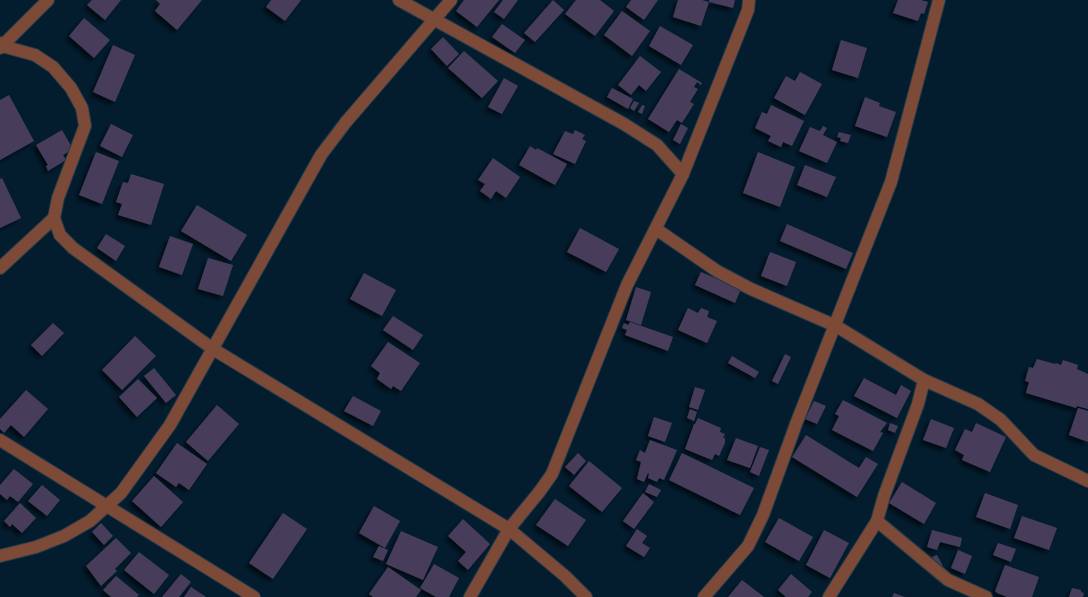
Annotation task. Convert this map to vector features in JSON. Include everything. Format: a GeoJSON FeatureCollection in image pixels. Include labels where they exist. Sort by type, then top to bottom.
{"type":"FeatureCollection","features":[{"type":"Feature","properties":{"kind":"street"},"geometry":{"type":"LineString","coordinates":[[1,46],[48,0]]}},
{"type":"Feature","properties":{"kind":"street"},"geometry":{"type":"LineString","coordinates":[[399,0],[624,124],[656,145],[683,174]]}},
{"type":"Feature","properties":{"kind":"street"},"geometry":{"type":"LineString","coordinates":[[0,556],[36,547],[64,536],[90,521],[121,493],[170,425],[321,155],[346,122],[451,0]]}},
{"type":"Feature","properties":{"kind":"street"},"geometry":{"type":"LineString","coordinates":[[470,597],[509,529],[552,474],[627,285],[683,174],[748,10],[749,0]]}},
{"type":"Feature","properties":{"kind":"street"},"geometry":{"type":"LineString","coordinates":[[704,597],[748,546],[763,515],[796,424],[836,326],[891,182],[939,0]]}},
{"type":"Feature","properties":{"kind":"street"},"geometry":{"type":"LineString","coordinates":[[1,46],[35,55],[53,67],[71,88],[82,108],[85,126],[58,198],[54,218],[60,236],[73,248],[213,348],[509,529],[565,576],[586,597]]}},
{"type":"Feature","properties":{"kind":"street"},"geometry":{"type":"LineString","coordinates":[[0,268],[54,218]]}},
{"type":"Feature","properties":{"kind":"street"},"geometry":{"type":"LineString","coordinates":[[656,229],[684,247],[702,262],[751,289],[836,326],[924,380],[978,404],[1001,420],[1034,455],[1088,481]]}},
{"type":"Feature","properties":{"kind":"street"},"geometry":{"type":"LineString","coordinates":[[829,597],[877,521],[884,496],[918,404],[924,380]]}},
{"type":"Feature","properties":{"kind":"street"},"geometry":{"type":"LineString","coordinates":[[0,440],[254,597]]}},
{"type":"Feature","properties":{"kind":"street"},"geometry":{"type":"LineString","coordinates":[[877,521],[948,580],[986,597]]}},
{"type":"Feature","properties":{"kind":"building"},"geometry":{"type":"Polygon","coordinates":[[[92,0],[121,0],[105,20],[87,5],[92,0]]]}},
{"type":"Feature","properties":{"kind":"building"},"geometry":{"type":"Polygon","coordinates":[[[156,0],[202,0],[177,30],[155,11],[160,4],[156,0]]]}},
{"type":"Feature","properties":{"kind":"building"},"geometry":{"type":"Polygon","coordinates":[[[271,0],[301,0],[285,21],[266,7],[271,0]]]}},
{"type":"Feature","properties":{"kind":"building"},"geometry":{"type":"Polygon","coordinates":[[[464,0],[499,0],[477,27],[456,11],[464,0]]]}},
{"type":"Feature","properties":{"kind":"building"},"geometry":{"type":"Polygon","coordinates":[[[503,0],[518,0],[504,19],[494,12],[503,0]]]}},
{"type":"Feature","properties":{"kind":"building"},"geometry":{"type":"Polygon","coordinates":[[[553,0],[564,10],[535,42],[524,33],[553,0]]]}},
{"type":"Feature","properties":{"kind":"building"},"geometry":{"type":"Polygon","coordinates":[[[576,0],[600,0],[614,11],[595,36],[565,14],[576,0]]]}},
{"type":"Feature","properties":{"kind":"building"},"geometry":{"type":"Polygon","coordinates":[[[631,0],[658,0],[644,20],[626,7],[631,0]]]}},
{"type":"Feature","properties":{"kind":"building"},"geometry":{"type":"Polygon","coordinates":[[[678,0],[702,0],[709,2],[701,26],[673,17],[678,0]]]}},
{"type":"Feature","properties":{"kind":"building"},"geometry":{"type":"Polygon","coordinates":[[[709,0],[735,0],[733,8],[709,2],[709,0]]]}},
{"type":"Feature","properties":{"kind":"building"},"geometry":{"type":"Polygon","coordinates":[[[898,0],[921,0],[928,2],[924,14],[921,13],[918,21],[893,13],[898,0]]]}},
{"type":"Feature","properties":{"kind":"building"},"geometry":{"type":"Polygon","coordinates":[[[622,11],[650,31],[632,56],[604,35],[622,11]]]}},
{"type":"Feature","properties":{"kind":"building"},"geometry":{"type":"Polygon","coordinates":[[[84,18],[110,40],[94,58],[69,36],[84,18]]]}},
{"type":"Feature","properties":{"kind":"building"},"geometry":{"type":"Polygon","coordinates":[[[502,24],[525,40],[515,53],[492,37],[502,24]]]}},
{"type":"Feature","properties":{"kind":"building"},"geometry":{"type":"Polygon","coordinates":[[[660,26],[693,45],[681,65],[649,46],[660,26]]]}},
{"type":"Feature","properties":{"kind":"building"},"geometry":{"type":"Polygon","coordinates":[[[443,37],[459,54],[447,66],[431,49],[443,37]]]}},
{"type":"Feature","properties":{"kind":"building"},"geometry":{"type":"Polygon","coordinates":[[[841,40],[867,48],[858,78],[832,70],[841,40]]]}},
{"type":"Feature","properties":{"kind":"building"},"geometry":{"type":"Polygon","coordinates":[[[113,45],[135,55],[115,102],[93,92],[113,45]]]}},
{"type":"Feature","properties":{"kind":"building"},"geometry":{"type":"Polygon","coordinates":[[[464,51],[498,81],[482,98],[448,68],[464,51]]]}},
{"type":"Feature","properties":{"kind":"building"},"geometry":{"type":"Polygon","coordinates":[[[640,56],[661,72],[646,91],[639,85],[631,95],[618,85],[640,56]]]}},
{"type":"Feature","properties":{"kind":"building"},"geometry":{"type":"Polygon","coordinates":[[[679,69],[702,83],[701,85],[697,82],[694,87],[698,89],[690,102],[694,104],[682,123],[677,120],[669,132],[648,119],[679,69]]]}},
{"type":"Feature","properties":{"kind":"building"},"geometry":{"type":"Polygon","coordinates":[[[800,72],[822,84],[805,115],[774,98],[786,76],[795,81],[800,72]]]}},
{"type":"Feature","properties":{"kind":"building"},"geometry":{"type":"Polygon","coordinates":[[[504,78],[518,86],[502,114],[488,107],[504,78]]]}},
{"type":"Feature","properties":{"kind":"building"},"geometry":{"type":"Polygon","coordinates":[[[612,88],[633,99],[628,109],[607,97],[612,88]]]}},
{"type":"Feature","properties":{"kind":"building"},"geometry":{"type":"Polygon","coordinates":[[[9,95],[34,141],[0,160],[0,100],[9,95]]]}},
{"type":"Feature","properties":{"kind":"building"},"geometry":{"type":"Polygon","coordinates":[[[865,97],[880,103],[879,106],[896,112],[887,137],[855,126],[865,97]]]}},
{"type":"Feature","properties":{"kind":"building"},"geometry":{"type":"Polygon","coordinates":[[[634,101],[639,103],[634,111],[630,108],[634,101]]]}},
{"type":"Feature","properties":{"kind":"building"},"geometry":{"type":"Polygon","coordinates":[[[642,105],[645,106],[642,114],[638,112],[642,105]]]}},
{"type":"Feature","properties":{"kind":"building"},"geometry":{"type":"Polygon","coordinates":[[[771,105],[804,121],[792,146],[783,142],[781,147],[768,141],[771,136],[755,128],[762,112],[767,114],[771,105]]]}},
{"type":"Feature","properties":{"kind":"building"},"geometry":{"type":"Polygon","coordinates":[[[111,124],[133,135],[122,157],[100,146],[111,124]]]}},
{"type":"Feature","properties":{"kind":"building"},"geometry":{"type":"Polygon","coordinates":[[[681,124],[688,128],[680,144],[673,140],[681,124]]]}},
{"type":"Feature","properties":{"kind":"building"},"geometry":{"type":"Polygon","coordinates":[[[823,126],[827,128],[823,135],[837,142],[827,163],[799,151],[810,127],[820,131],[823,126]]]}},
{"type":"Feature","properties":{"kind":"building"},"geometry":{"type":"Polygon","coordinates":[[[62,130],[73,149],[63,155],[66,160],[48,171],[46,166],[48,165],[36,145],[62,130]]]}},
{"type":"Feature","properties":{"kind":"building"},"geometry":{"type":"Polygon","coordinates":[[[575,130],[585,135],[582,139],[586,141],[575,164],[553,154],[565,131],[573,134],[575,130]]]}},
{"type":"Feature","properties":{"kind":"building"},"geometry":{"type":"Polygon","coordinates":[[[839,132],[851,135],[848,143],[840,141],[841,138],[837,137],[839,132]]]}},
{"type":"Feature","properties":{"kind":"building"},"geometry":{"type":"Polygon","coordinates":[[[530,146],[536,150],[537,148],[567,164],[555,185],[519,165],[530,146]]]}},
{"type":"Feature","properties":{"kind":"building"},"geometry":{"type":"Polygon","coordinates":[[[96,152],[119,161],[102,204],[79,195],[96,152]]]}},
{"type":"Feature","properties":{"kind":"building"},"geometry":{"type":"Polygon","coordinates":[[[758,152],[795,167],[780,207],[743,193],[758,152]]]}},
{"type":"Feature","properties":{"kind":"building"},"geometry":{"type":"Polygon","coordinates":[[[493,158],[520,177],[506,198],[496,191],[491,199],[480,191],[485,184],[478,180],[493,158]]]}},
{"type":"Feature","properties":{"kind":"building"},"geometry":{"type":"Polygon","coordinates":[[[805,165],[836,177],[827,197],[797,185],[805,165]]]}},
{"type":"Feature","properties":{"kind":"building"},"geometry":{"type":"Polygon","coordinates":[[[131,174],[164,184],[151,225],[118,215],[122,204],[116,202],[123,182],[128,183],[131,174]]]}},
{"type":"Feature","properties":{"kind":"building"},"geometry":{"type":"Polygon","coordinates":[[[2,178],[21,218],[0,228],[0,179],[2,178]]]}},
{"type":"Feature","properties":{"kind":"building"},"geometry":{"type":"Polygon","coordinates":[[[197,205],[247,235],[231,261],[181,231],[197,205]]]}},
{"type":"Feature","properties":{"kind":"building"},"geometry":{"type":"Polygon","coordinates":[[[787,224],[853,253],[846,269],[780,241],[787,224]]]}},
{"type":"Feature","properties":{"kind":"building"},"geometry":{"type":"Polygon","coordinates":[[[580,228],[619,249],[606,272],[567,252],[580,228]]]}},
{"type":"Feature","properties":{"kind":"building"},"geometry":{"type":"Polygon","coordinates":[[[106,234],[125,246],[116,261],[97,248],[106,234]]]}},
{"type":"Feature","properties":{"kind":"building"},"geometry":{"type":"Polygon","coordinates":[[[170,236],[193,244],[182,275],[159,267],[170,236]]]}},
{"type":"Feature","properties":{"kind":"building"},"geometry":{"type":"Polygon","coordinates":[[[770,252],[796,262],[787,286],[761,276],[770,252]]]}},
{"type":"Feature","properties":{"kind":"building"},"geometry":{"type":"Polygon","coordinates":[[[208,258],[233,265],[223,296],[198,289],[208,258]]]}},
{"type":"Feature","properties":{"kind":"building"},"geometry":{"type":"Polygon","coordinates":[[[701,272],[741,289],[735,303],[695,285],[701,272]]]}},
{"type":"Feature","properties":{"kind":"building"},"geometry":{"type":"Polygon","coordinates":[[[364,273],[396,290],[382,316],[350,299],[364,273]]]}},
{"type":"Feature","properties":{"kind":"building"},"geometry":{"type":"Polygon","coordinates":[[[636,287],[651,292],[641,325],[626,320],[636,287]]]}},
{"type":"Feature","properties":{"kind":"building"},"geometry":{"type":"Polygon","coordinates":[[[688,308],[698,313],[701,308],[709,311],[707,317],[717,321],[707,343],[678,330],[688,308]]]}},
{"type":"Feature","properties":{"kind":"building"},"geometry":{"type":"Polygon","coordinates":[[[393,316],[423,335],[413,350],[383,330],[393,316]]]}},
{"type":"Feature","properties":{"kind":"building"},"geometry":{"type":"Polygon","coordinates":[[[630,322],[673,337],[668,351],[625,335],[627,330],[622,328],[624,323],[628,325],[630,322]]]}},
{"type":"Feature","properties":{"kind":"building"},"geometry":{"type":"Polygon","coordinates":[[[53,323],[64,333],[42,356],[31,345],[53,323]]]}},
{"type":"Feature","properties":{"kind":"building"},"geometry":{"type":"Polygon","coordinates":[[[135,336],[156,356],[122,390],[102,370],[135,336]]]}},
{"type":"Feature","properties":{"kind":"building"},"geometry":{"type":"Polygon","coordinates":[[[388,342],[420,363],[401,391],[393,386],[391,389],[377,379],[380,373],[371,366],[388,342]]]}},
{"type":"Feature","properties":{"kind":"building"},"geometry":{"type":"Polygon","coordinates":[[[785,354],[791,357],[778,384],[772,381],[785,354]]]}},
{"type":"Feature","properties":{"kind":"building"},"geometry":{"type":"Polygon","coordinates":[[[732,356],[759,372],[755,378],[728,363],[732,356]]]}},
{"type":"Feature","properties":{"kind":"building"},"geometry":{"type":"Polygon","coordinates":[[[1037,359],[1061,365],[1063,360],[1078,365],[1077,369],[1088,374],[1088,409],[1077,406],[1076,408],[1026,393],[1029,382],[1025,381],[1029,367],[1033,368],[1037,359]]]}},
{"type":"Feature","properties":{"kind":"building"},"geometry":{"type":"Polygon","coordinates":[[[154,368],[176,395],[166,403],[144,376],[154,368]]]}},
{"type":"Feature","properties":{"kind":"building"},"geometry":{"type":"Polygon","coordinates":[[[864,378],[896,395],[901,385],[911,391],[897,418],[854,396],[864,378]]]}},
{"type":"Feature","properties":{"kind":"building"},"geometry":{"type":"Polygon","coordinates":[[[138,379],[157,398],[137,417],[119,397],[138,379]]]}},
{"type":"Feature","properties":{"kind":"building"},"geometry":{"type":"Polygon","coordinates":[[[695,387],[705,390],[698,410],[689,407],[695,387]]]}},
{"type":"Feature","properties":{"kind":"building"},"geometry":{"type":"Polygon","coordinates":[[[26,390],[48,409],[24,437],[11,425],[4,433],[0,429],[0,419],[26,390]]]}},
{"type":"Feature","properties":{"kind":"building"},"geometry":{"type":"Polygon","coordinates":[[[353,396],[381,411],[373,426],[344,411],[353,396]]]}},
{"type":"Feature","properties":{"kind":"building"},"geometry":{"type":"Polygon","coordinates":[[[843,400],[887,423],[880,432],[883,433],[873,451],[832,430],[839,416],[835,414],[843,400]]]}},
{"type":"Feature","properties":{"kind":"building"},"geometry":{"type":"Polygon","coordinates":[[[814,401],[826,406],[817,424],[805,419],[814,401]]]}},
{"type":"Feature","properties":{"kind":"building"},"geometry":{"type":"Polygon","coordinates":[[[217,405],[239,424],[208,461],[186,442],[217,405]]]}},
{"type":"Feature","properties":{"kind":"building"},"geometry":{"type":"Polygon","coordinates":[[[1078,408],[1088,411],[1088,442],[1069,435],[1078,408]]]}},
{"type":"Feature","properties":{"kind":"building"},"geometry":{"type":"Polygon","coordinates":[[[690,409],[697,412],[694,421],[687,418],[690,409]]]}},
{"type":"Feature","properties":{"kind":"building"},"geometry":{"type":"Polygon","coordinates":[[[654,417],[672,423],[665,442],[648,436],[654,417]]]}},
{"type":"Feature","properties":{"kind":"building"},"geometry":{"type":"Polygon","coordinates":[[[698,418],[721,428],[720,432],[725,434],[723,438],[725,438],[725,443],[719,456],[715,454],[712,460],[685,449],[694,424],[698,418]]]}},
{"type":"Feature","properties":{"kind":"building"},"geometry":{"type":"Polygon","coordinates":[[[931,419],[954,428],[946,448],[923,440],[931,419]]]}},
{"type":"Feature","properties":{"kind":"building"},"geometry":{"type":"Polygon","coordinates":[[[890,423],[898,426],[895,433],[888,430],[890,423]]]}},
{"type":"Feature","properties":{"kind":"building"},"geometry":{"type":"Polygon","coordinates":[[[976,423],[1006,437],[990,472],[962,460],[964,455],[955,450],[965,429],[972,432],[976,423]]]}},
{"type":"Feature","properties":{"kind":"building"},"geometry":{"type":"Polygon","coordinates":[[[806,435],[859,468],[866,457],[878,464],[857,497],[792,457],[806,435]]]}},
{"type":"Feature","properties":{"kind":"building"},"geometry":{"type":"Polygon","coordinates":[[[736,438],[758,446],[750,468],[727,460],[736,438]]]}},
{"type":"Feature","properties":{"kind":"building"},"geometry":{"type":"Polygon","coordinates":[[[650,440],[677,450],[664,480],[659,478],[657,482],[648,478],[648,473],[644,482],[637,479],[641,462],[636,460],[640,450],[645,453],[650,440]]]}},
{"type":"Feature","properties":{"kind":"building"},"geometry":{"type":"Polygon","coordinates":[[[177,443],[207,464],[189,490],[179,483],[176,487],[156,473],[177,443]]]}},
{"type":"Feature","properties":{"kind":"building"},"geometry":{"type":"Polygon","coordinates":[[[760,447],[769,450],[759,476],[750,472],[760,447]]]}},
{"type":"Feature","properties":{"kind":"building"},"geometry":{"type":"Polygon","coordinates":[[[578,453],[586,461],[574,475],[565,467],[578,453]]]}},
{"type":"Feature","properties":{"kind":"building"},"geometry":{"type":"Polygon","coordinates":[[[682,453],[754,488],[740,515],[669,480],[682,453]]]}},
{"type":"Feature","properties":{"kind":"building"},"geometry":{"type":"Polygon","coordinates":[[[589,461],[622,488],[602,512],[569,486],[589,461]]]}},
{"type":"Feature","properties":{"kind":"building"},"geometry":{"type":"Polygon","coordinates":[[[14,469],[33,484],[18,502],[10,496],[7,500],[0,494],[0,485],[14,469]]]}},
{"type":"Feature","properties":{"kind":"building"},"geometry":{"type":"Polygon","coordinates":[[[154,476],[183,502],[161,527],[132,501],[154,476]]]}},
{"type":"Feature","properties":{"kind":"building"},"geometry":{"type":"Polygon","coordinates":[[[902,482],[936,503],[924,524],[889,503],[902,482]]]}},
{"type":"Feature","properties":{"kind":"building"},"geometry":{"type":"Polygon","coordinates":[[[649,484],[661,490],[657,497],[645,492],[649,484]]]}},
{"type":"Feature","properties":{"kind":"building"},"geometry":{"type":"Polygon","coordinates":[[[42,485],[60,500],[47,516],[28,501],[42,485]]]}},
{"type":"Feature","properties":{"kind":"building"},"geometry":{"type":"Polygon","coordinates":[[[643,493],[654,502],[634,529],[623,521],[643,493]]]}},
{"type":"Feature","properties":{"kind":"building"},"geometry":{"type":"Polygon","coordinates":[[[985,493],[1018,505],[1010,529],[976,517],[985,493]]]}},
{"type":"Feature","properties":{"kind":"building"},"geometry":{"type":"Polygon","coordinates":[[[555,499],[586,520],[568,546],[536,525],[555,499]]]}},
{"type":"Feature","properties":{"kind":"building"},"geometry":{"type":"Polygon","coordinates":[[[20,503],[36,518],[22,533],[12,524],[10,527],[4,521],[20,503]]]}},
{"type":"Feature","properties":{"kind":"building"},"geometry":{"type":"Polygon","coordinates":[[[374,506],[400,521],[385,548],[359,533],[374,506]]]}},
{"type":"Feature","properties":{"kind":"building"},"geometry":{"type":"Polygon","coordinates":[[[283,513],[307,529],[273,579],[249,563],[283,513]]]}},
{"type":"Feature","properties":{"kind":"building"},"geometry":{"type":"Polygon","coordinates":[[[1022,516],[1057,528],[1049,550],[1014,538],[1022,516]]]}},
{"type":"Feature","properties":{"kind":"building"},"geometry":{"type":"Polygon","coordinates":[[[779,518],[813,537],[799,561],[765,542],[779,518]]]}},
{"type":"Feature","properties":{"kind":"building"},"geometry":{"type":"Polygon","coordinates":[[[463,519],[490,544],[468,570],[458,561],[466,552],[448,536],[463,519]]]}},
{"type":"Feature","properties":{"kind":"building"},"geometry":{"type":"Polygon","coordinates":[[[101,523],[113,536],[104,545],[92,532],[101,523]]]}},
{"type":"Feature","properties":{"kind":"building"},"geometry":{"type":"Polygon","coordinates":[[[637,529],[647,536],[642,543],[650,548],[644,557],[626,546],[637,529]]]}},
{"type":"Feature","properties":{"kind":"building"},"geometry":{"type":"Polygon","coordinates":[[[824,530],[849,543],[830,578],[806,565],[824,530]]]}},
{"type":"Feature","properties":{"kind":"building"},"geometry":{"type":"Polygon","coordinates":[[[932,530],[962,538],[960,547],[940,542],[937,550],[927,547],[932,530]]]}},
{"type":"Feature","properties":{"kind":"building"},"geometry":{"type":"Polygon","coordinates":[[[401,531],[438,547],[423,580],[386,564],[401,531]]]}},
{"type":"Feature","properties":{"kind":"building"},"geometry":{"type":"Polygon","coordinates":[[[116,538],[131,553],[115,569],[117,571],[101,586],[86,566],[116,538]]]}},
{"type":"Feature","properties":{"kind":"building"},"geometry":{"type":"Polygon","coordinates":[[[998,543],[1016,549],[1011,562],[993,555],[998,543]]]}},
{"type":"Feature","properties":{"kind":"building"},"geometry":{"type":"Polygon","coordinates":[[[379,546],[388,550],[383,561],[373,557],[379,546]]]}},
{"type":"Feature","properties":{"kind":"building"},"geometry":{"type":"Polygon","coordinates":[[[958,550],[972,556],[965,574],[951,568],[958,550]]]}},
{"type":"Feature","properties":{"kind":"building"},"geometry":{"type":"Polygon","coordinates":[[[139,552],[169,575],[154,594],[124,570],[139,552]]]}},
{"type":"Feature","properties":{"kind":"building"},"geometry":{"type":"Polygon","coordinates":[[[937,555],[943,566],[938,568],[932,557],[937,555]]]}},
{"type":"Feature","properties":{"kind":"building"},"geometry":{"type":"Polygon","coordinates":[[[434,564],[459,578],[449,597],[436,597],[420,588],[434,564]]]}},
{"type":"Feature","properties":{"kind":"building"},"geometry":{"type":"Polygon","coordinates":[[[1005,565],[1039,577],[1032,597],[1007,597],[995,591],[1005,565]]]}},
{"type":"Feature","properties":{"kind":"building"},"geometry":{"type":"Polygon","coordinates":[[[388,567],[421,590],[416,597],[373,597],[369,594],[388,567]]]}},
{"type":"Feature","properties":{"kind":"building"},"geometry":{"type":"Polygon","coordinates":[[[181,574],[191,582],[179,597],[162,597],[181,574]]]}},
{"type":"Feature","properties":{"kind":"building"},"geometry":{"type":"Polygon","coordinates":[[[791,574],[812,592],[808,597],[786,597],[778,590],[791,574]]]}},
{"type":"Feature","properties":{"kind":"building"},"geometry":{"type":"Polygon","coordinates":[[[116,576],[139,595],[137,597],[111,597],[103,590],[116,576]]]}},
{"type":"Feature","properties":{"kind":"building"},"geometry":{"type":"Polygon","coordinates":[[[742,580],[764,597],[728,597],[742,580]]]}},
{"type":"Feature","properties":{"kind":"building"},"geometry":{"type":"Polygon","coordinates":[[[191,587],[206,597],[184,597],[191,587]]]}},
{"type":"Feature","properties":{"kind":"building"},"geometry":{"type":"Polygon","coordinates":[[[1072,588],[1081,590],[1081,592],[1084,593],[1083,597],[1069,597],[1072,588]]]}},
{"type":"Feature","properties":{"kind":"building"},"geometry":{"type":"Polygon","coordinates":[[[894,593],[905,597],[892,597],[894,593]]]}}]}
